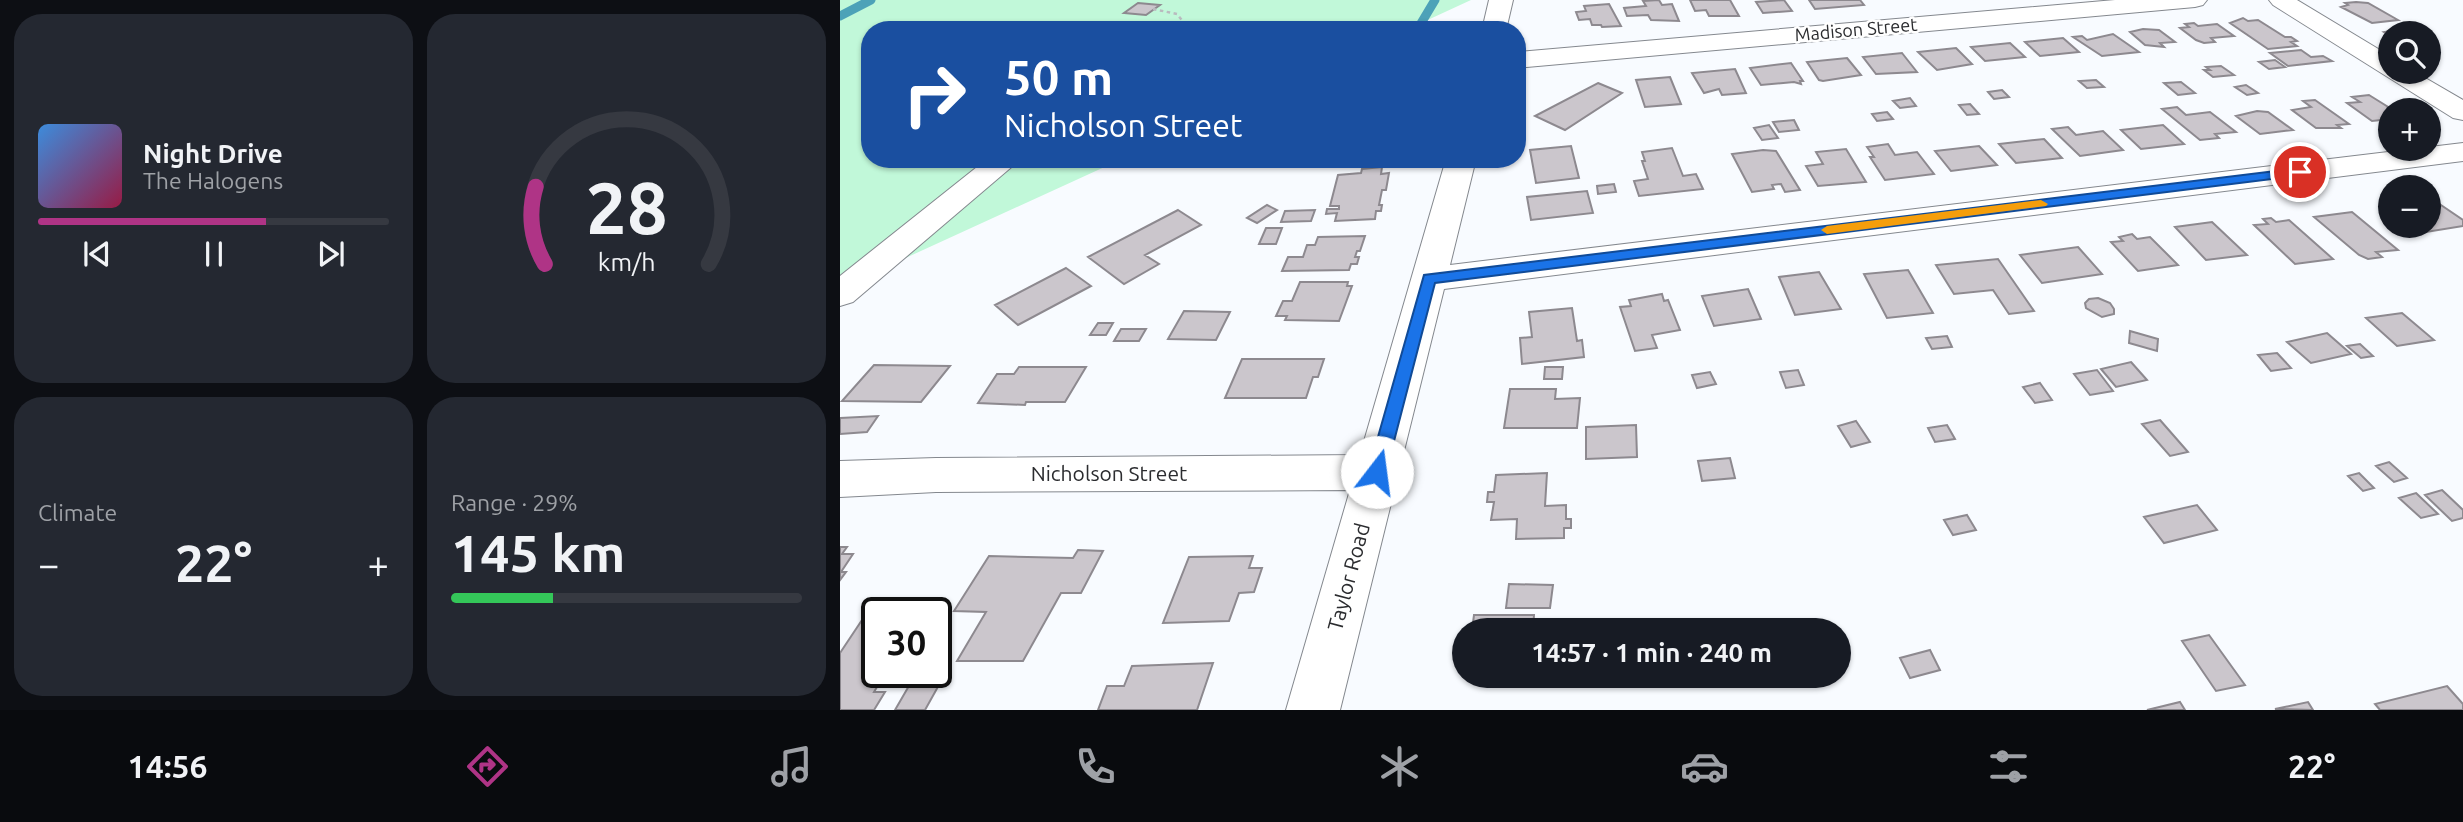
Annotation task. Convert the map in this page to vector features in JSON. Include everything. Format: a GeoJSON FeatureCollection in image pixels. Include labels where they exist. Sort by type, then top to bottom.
{"type":"FeatureCollection","features":[{"type":"Feature","properties":{"kind":"street"},"geometry":{"type":"LineString","coordinates":[[1496,21],[1501,0]]}},
{"type":"Feature","properties":{"kind":"street","name":"Madison Street"},"geometry":{"type":"LineString","coordinates":[[1526,59],[2195,0]]}},
{"type":"Feature","properties":{"kind":"street"},"geometry":{"type":"LineString","coordinates":[[2281,0],[2378,60]]}},
{"type":"Feature","properties":{"kind":"street"},"geometry":{"type":"LineString","coordinates":[[2418,84],[2463,112]]}},
{"type":"Feature","properties":{"kind":"street"},"geometry":{"type":"LineString","coordinates":[[1429,279],[2463,152]]}},
{"type":"Feature","properties":{"kind":"street"},"geometry":{"type":"LineString","coordinates":[[840,294],[995,168]]}},
{"type":"Feature","properties":{"kind":"street","name":"Taylor Road"},"geometry":{"type":"LineString","coordinates":[[1313,710],[1459,168]]}},
{"type":"Feature","properties":{"kind":"street","name":"Nicholson Street"},"geometry":{"type":"LineString","coordinates":[[840,479],[936,475],[1377,472]]}},
{"type":"Feature","properties":{"kind":"path"},"geometry":{"type":"LineString","coordinates":[[1153,9],[1177,14],[1183,21]]}},
{"type":"Feature","properties":{"kind":"green space"},"geometry":{"type":"Polygon","coordinates":[[[840,0],[1471,0],[1426,21],[861,21],[861,168],[1102,168],[840,288],[840,0]]]}},
{"type":"Feature","properties":{"kind":"building"},"geometry":{"type":"Polygon","coordinates":[[[1659,0],[1662,5],[1672,4],[1679,21],[1651,20],[1648,15],[1627,16],[1624,8],[1646,6],[1643,1],[1659,0]]]}},
{"type":"Feature","properties":{"kind":"building"},"geometry":{"type":"Polygon","coordinates":[[[1690,0],[1730,0],[1739,16],[1709,16],[1706,10],[1695,11],[1690,0]]]}},
{"type":"Feature","properties":{"kind":"building"},"geometry":{"type":"Polygon","coordinates":[[[1784,0],[1792,11],[1763,13],[1756,2],[1784,0]]]}},
{"type":"Feature","properties":{"kind":"building"},"geometry":{"type":"Polygon","coordinates":[[[1809,0],[1860,0],[1864,5],[1815,9],[1809,0]]]}},
{"type":"Feature","properties":{"kind":"building"},"geometry":{"type":"Polygon","coordinates":[[[1138,3],[1160,5],[1146,15],[1124,13],[1138,3]]]}},
{"type":"Feature","properties":{"kind":"building"},"geometry":{"type":"Polygon","coordinates":[[[2345,3],[2368,3],[2398,20],[2372,23],[2341,7],[2348,5],[2345,3]]]}},
{"type":"Feature","properties":{"kind":"building"},"geometry":{"type":"Polygon","coordinates":[[[1609,4],[1621,26],[1602,27],[1592,25],[1590,19],[1579,20],[1576,12],[1586,11],[1584,6],[1609,4]]]}},
{"type":"Feature","properties":{"kind":"building"},"geometry":{"type":"Polygon","coordinates":[[[2243,18],[2248,21],[2258,20],[2285,37],[2291,37],[2297,41],[2291,42],[2297,46],[2268,49],[2230,23],[2243,18]]]}},
{"type":"Feature","properties":{"kind":"building"},"geometry":{"type":"Polygon","coordinates":[[[2194,23],[2198,26],[2217,24],[2234,36],[2211,38],[2215,42],[2204,43],[2180,28],[2194,23]]]}},
{"type":"Feature","properties":{"kind":"building"},"geometry":{"type":"Polygon","coordinates":[[[2159,30],[2175,42],[2160,43],[2164,47],[2145,45],[2130,32],[2159,30]]]}},
{"type":"Feature","properties":{"kind":"building"},"geometry":{"type":"Polygon","coordinates":[[[2113,34],[2139,52],[2102,56],[2073,37],[2082,36],[2087,40],[2113,34]]]}},
{"type":"Feature","properties":{"kind":"building"},"geometry":{"type":"Polygon","coordinates":[[[2063,38],[2079,52],[2040,56],[2025,42],[2063,38]]]}},
{"type":"Feature","properties":{"kind":"building"},"geometry":{"type":"Polygon","coordinates":[[[2010,43],[2025,57],[1985,61],[1971,47],[2010,43]]]}},
{"type":"Feature","properties":{"kind":"building"},"geometry":{"type":"Polygon","coordinates":[[[1956,48],[1972,64],[1937,70],[1918,52],[1956,48]]]}},
{"type":"Feature","properties":{"kind":"building"},"geometry":{"type":"Polygon","coordinates":[[[2301,50],[2311,57],[2323,56],[2332,61],[2288,66],[2270,53],[2301,50]]]}},
{"type":"Feature","properties":{"kind":"building"},"geometry":{"type":"Polygon","coordinates":[[[1902,53],[1917,72],[1876,74],[1863,57],[1902,53]]]}},
{"type":"Feature","properties":{"kind":"building"},"geometry":{"type":"Polygon","coordinates":[[[1847,58],[1861,75],[1823,81],[1819,80],[1807,62],[1847,58]]]}},
{"type":"Feature","properties":{"kind":"building"},"geometry":{"type":"Polygon","coordinates":[[[2275,60],[2285,67],[2269,69],[2259,62],[2275,60]]]}},
{"type":"Feature","properties":{"kind":"building"},"geometry":{"type":"Polygon","coordinates":[[[1791,63],[1803,81],[1800,81],[1801,84],[1794,82],[1761,85],[1750,68],[1791,63]]]}},
{"type":"Feature","properties":{"kind":"building"},"geometry":{"type":"Polygon","coordinates":[[[2221,66],[2234,75],[2213,77],[2204,70],[2210,70],[2206,67],[2221,66]]]}},
{"type":"Feature","properties":{"kind":"building"},"geometry":{"type":"Polygon","coordinates":[[[1735,69],[1746,93],[1722,95],[1719,89],[1704,93],[1692,73],[1735,69]]]}},
{"type":"Feature","properties":{"kind":"building"},"geometry":{"type":"Polygon","coordinates":[[[1670,77],[1681,104],[1645,107],[1636,80],[1670,77]]]}},
{"type":"Feature","properties":{"kind":"building"},"geometry":{"type":"Polygon","coordinates":[[[2096,80],[2104,87],[2087,88],[2079,81],[2096,80]]]}},
{"type":"Feature","properties":{"kind":"building"},"geometry":{"type":"Polygon","coordinates":[[[2181,82],[2195,93],[2178,95],[2164,83],[2181,82]]]}},
{"type":"Feature","properties":{"kind":"building"},"geometry":{"type":"Polygon","coordinates":[[[1598,83],[1622,93],[1565,130],[1535,116],[1598,83]]]}},
{"type":"Feature","properties":{"kind":"building"},"geometry":{"type":"Polygon","coordinates":[[[2246,85],[2258,93],[2247,95],[2235,87],[2246,85]]]}},
{"type":"Feature","properties":{"kind":"building"},"geometry":{"type":"Polygon","coordinates":[[[2002,90],[2009,97],[1994,99],[1988,92],[2002,90]]]}},
{"type":"Feature","properties":{"kind":"building"},"geometry":{"type":"Polygon","coordinates":[[[2369,95],[2378,101],[2378,120],[2372,121],[2347,103],[2360,102],[2352,97],[2369,95]]]}},
{"type":"Feature","properties":{"kind":"building"},"geometry":{"type":"Polygon","coordinates":[[[1910,98],[1916,106],[1900,108],[1893,101],[1910,98]]]}},
{"type":"Feature","properties":{"kind":"building"},"geometry":{"type":"Polygon","coordinates":[[[2315,100],[2349,124],[2337,125],[2341,128],[2316,128],[2292,110],[2311,107],[2303,101],[2315,100]]]}},
{"type":"Feature","properties":{"kind":"building"},"geometry":{"type":"Polygon","coordinates":[[[1970,104],[1979,114],[1967,115],[1959,105],[1970,104]]]}},
{"type":"Feature","properties":{"kind":"building"},"geometry":{"type":"Polygon","coordinates":[[[2177,107],[2186,115],[2210,112],[2236,132],[2215,134],[2219,138],[2200,140],[2162,109],[2177,107]]]}},
{"type":"Feature","properties":{"kind":"building"},"geometry":{"type":"Polygon","coordinates":[[[2257,111],[2268,112],[2293,130],[2260,134],[2236,116],[2257,111]]]}},
{"type":"Feature","properties":{"kind":"building"},"geometry":{"type":"Polygon","coordinates":[[[1887,112],[1893,119],[1877,121],[1872,114],[1887,112]]]}},
{"type":"Feature","properties":{"kind":"building"},"geometry":{"type":"Polygon","coordinates":[[[1794,120],[1799,130],[1779,132],[1773,122],[1794,120]]]}},
{"type":"Feature","properties":{"kind":"building"},"geometry":{"type":"Polygon","coordinates":[[[1769,125],[1778,138],[1762,140],[1754,128],[1769,125]]]}},
{"type":"Feature","properties":{"kind":"building"},"geometry":{"type":"Polygon","coordinates":[[[2163,125],[2184,144],[2141,149],[2121,130],[2163,125]]]}},
{"type":"Feature","properties":{"kind":"building"},"geometry":{"type":"Polygon","coordinates":[[[2068,127],[2076,135],[2103,131],[2123,150],[2080,156],[2052,129],[2068,127]]]}},
{"type":"Feature","properties":{"kind":"building"},"geometry":{"type":"Polygon","coordinates":[[[2044,139],[2062,158],[2016,163],[1999,144],[2044,139]]]}},
{"type":"Feature","properties":{"kind":"building"},"geometry":{"type":"Polygon","coordinates":[[[1888,144],[1895,155],[1917,152],[1934,174],[1885,180],[1870,157],[1874,157],[1867,147],[1888,144]]]}},
{"type":"Feature","properties":{"kind":"building"},"geometry":{"type":"Polygon","coordinates":[[[1571,146],[1579,178],[1536,183],[1530,150],[1571,146]]]}},
{"type":"Feature","properties":{"kind":"building"},"geometry":{"type":"Polygon","coordinates":[[[1979,146],[1997,165],[1951,171],[1935,151],[1979,146]]]}},
{"type":"Feature","properties":{"kind":"building"},"geometry":{"type":"Polygon","coordinates":[[[1672,148],[1683,176],[1696,174],[1703,189],[1639,196],[1634,181],[1648,179],[1642,152],[1672,148]]]}},
{"type":"Feature","properties":{"kind":"building"},"geometry":{"type":"Polygon","coordinates":[[[1846,149],[1866,182],[1818,186],[1806,166],[1823,164],[1816,152],[1846,149]]]}},
{"type":"Feature","properties":{"kind":"building"},"geometry":{"type":"Polygon","coordinates":[[[1776,151],[1800,190],[1785,192],[1781,184],[1772,185],[1774,189],[1752,192],[1732,154],[1776,151]]]}},
{"type":"Feature","properties":{"kind":"building"},"geometry":{"type":"Polygon","coordinates":[[[1382,168],[1381,174],[1389,173],[1386,190],[1382,190],[1379,205],[1382,205],[1381,211],[1376,211],[1375,219],[1335,221],[1337,213],[1326,214],[1327,209],[1339,209],[1339,206],[1330,206],[1338,175],[1361,173],[1362,169],[1382,168]]]}},
{"type":"Feature","properties":{"kind":"building"},"geometry":{"type":"Polygon","coordinates":[[[1614,184],[1616,192],[1598,194],[1597,186],[1614,184]]]}},
{"type":"Feature","properties":{"kind":"building"},"geometry":{"type":"Polygon","coordinates":[[[1587,191],[1593,213],[1531,220],[1527,197],[1587,191]]]}},
{"type":"Feature","properties":{"kind":"building"},"geometry":{"type":"Polygon","coordinates":[[[1267,205],[1277,210],[1257,223],[1247,218],[1267,205]]]}},
{"type":"Feature","properties":{"kind":"building"},"geometry":{"type":"Polygon","coordinates":[[[2441,205],[2463,220],[2463,226],[2441,230],[2441,205]]]}},
{"type":"Feature","properties":{"kind":"building"},"geometry":{"type":"Polygon","coordinates":[[[1178,210],[1201,225],[1145,255],[1159,264],[1124,284],[1088,257],[1178,210]]]}},
{"type":"Feature","properties":{"kind":"building"},"geometry":{"type":"Polygon","coordinates":[[[1315,210],[1311,221],[1281,222],[1285,211],[1315,210]]]}},
{"type":"Feature","properties":{"kind":"building"},"geometry":{"type":"Polygon","coordinates":[[[2352,212],[2378,233],[2378,238],[2383,238],[2398,250],[2376,252],[2382,257],[2368,259],[2359,255],[2314,217],[2352,212]]]}},
{"type":"Feature","properties":{"kind":"building"},"geometry":{"type":"Polygon","coordinates":[[[2271,218],[2276,222],[2289,220],[2333,259],[2295,264],[2254,225],[2268,224],[2263,219],[2271,218]]]}},
{"type":"Feature","properties":{"kind":"building"},"geometry":{"type":"Polygon","coordinates":[[[2212,222],[2247,255],[2206,260],[2175,227],[2212,222]]]}},
{"type":"Feature","properties":{"kind":"building"},"geometry":{"type":"Polygon","coordinates":[[[1266,228],[1282,228],[1276,244],[1259,244],[1266,228]]]}},
{"type":"Feature","properties":{"kind":"building"},"geometry":{"type":"Polygon","coordinates":[[[2132,234],[2137,239],[2150,237],[2178,265],[2138,271],[2111,242],[2123,241],[2119,237],[2132,234]]]}},
{"type":"Feature","properties":{"kind":"building"},"geometry":{"type":"Polygon","coordinates":[[[1365,236],[1355,257],[1359,257],[1357,264],[1351,264],[1349,270],[1282,271],[1288,257],[1303,257],[1307,245],[1315,245],[1318,237],[1365,236]]]}},
{"type":"Feature","properties":{"kind":"building"},"geometry":{"type":"Polygon","coordinates":[[[2078,247],[2102,274],[2042,283],[2020,255],[2078,247]]]}},
{"type":"Feature","properties":{"kind":"building"},"geometry":{"type":"Polygon","coordinates":[[[1998,259],[2034,311],[2009,314],[1993,290],[1954,294],[1936,265],[1998,259]]]}},
{"type":"Feature","properties":{"kind":"building"},"geometry":{"type":"Polygon","coordinates":[[[1066,268],[1091,286],[1018,325],[995,305],[1066,268]]]}},
{"type":"Feature","properties":{"kind":"building"},"geometry":{"type":"Polygon","coordinates":[[[1908,270],[1933,313],[1887,318],[1864,274],[1908,270]]]}},
{"type":"Feature","properties":{"kind":"building"},"geometry":{"type":"Polygon","coordinates":[[[1819,272],[1841,309],[1795,315],[1779,277],[1819,272]]]}},
{"type":"Feature","properties":{"kind":"building"},"geometry":{"type":"Polygon","coordinates":[[[1300,282],[1348,282],[1347,286],[1352,286],[1339,321],[1285,320],[1287,316],[1276,316],[1283,301],[1292,301],[1300,282]]]}},
{"type":"Feature","properties":{"kind":"building"},"geometry":{"type":"Polygon","coordinates":[[[1748,289],[1761,319],[1714,326],[1702,296],[1748,289]]]}},
{"type":"Feature","properties":{"kind":"building"},"geometry":{"type":"Polygon","coordinates":[[[1662,294],[1664,301],[1668,300],[1680,330],[1652,335],[1657,348],[1635,351],[1620,307],[1631,306],[1629,300],[1662,294]]]}},
{"type":"Feature","properties":{"kind":"building"},"geometry":{"type":"Polygon","coordinates":[[[2098,298],[2110,303],[2114,314],[2102,317],[2086,308],[2085,303],[2089,299],[2098,298]]]}},
{"type":"Feature","properties":{"kind":"building"},"geometry":{"type":"Polygon","coordinates":[[[1572,308],[1577,341],[1582,340],[1584,357],[1522,364],[1520,338],[1532,337],[1529,312],[1572,308]]]}},
{"type":"Feature","properties":{"kind":"building"},"geometry":{"type":"Polygon","coordinates":[[[1184,311],[1230,312],[1216,340],[1168,339],[1184,311]]]}},
{"type":"Feature","properties":{"kind":"building"},"geometry":{"type":"Polygon","coordinates":[[[2402,313],[2434,340],[2397,346],[2366,318],[2402,313]]]}},
{"type":"Feature","properties":{"kind":"building"},"geometry":{"type":"Polygon","coordinates":[[[1098,323],[1113,323],[1106,335],[1090,335],[1098,323]]]}},
{"type":"Feature","properties":{"kind":"building"},"geometry":{"type":"Polygon","coordinates":[[[1121,329],[1146,329],[1139,341],[1114,341],[1121,329]]]}},
{"type":"Feature","properties":{"kind":"building"},"geometry":{"type":"Polygon","coordinates":[[[2130,331],[2158,339],[2157,351],[2129,343],[2130,331]]]}},
{"type":"Feature","properties":{"kind":"building"},"geometry":{"type":"Polygon","coordinates":[[[2327,333],[2351,354],[2311,363],[2287,342],[2327,333]]]}},
{"type":"Feature","properties":{"kind":"building"},"geometry":{"type":"Polygon","coordinates":[[[1947,336],[1952,347],[1932,349],[1926,338],[1947,336]]]}},
{"type":"Feature","properties":{"kind":"building"},"geometry":{"type":"Polygon","coordinates":[[[2360,344],[2373,356],[2361,358],[2347,346],[2360,344]]]}},
{"type":"Feature","properties":{"kind":"building"},"geometry":{"type":"Polygon","coordinates":[[[2277,353],[2291,368],[2271,371],[2258,355],[2277,353]]]}},
{"type":"Feature","properties":{"kind":"building"},"geometry":{"type":"Polygon","coordinates":[[[1242,359],[1324,359],[1318,377],[1313,377],[1306,398],[1225,398],[1242,359]]]}},
{"type":"Feature","properties":{"kind":"building"},"geometry":{"type":"Polygon","coordinates":[[[2131,362],[2147,380],[2116,387],[2101,369],[2131,362]]]}},
{"type":"Feature","properties":{"kind":"building"},"geometry":{"type":"Polygon","coordinates":[[[874,365],[950,366],[921,402],[842,401],[874,365]]]}},
{"type":"Feature","properties":{"kind":"building"},"geometry":{"type":"Polygon","coordinates":[[[1019,367],[1086,367],[1065,402],[1026,402],[1025,405],[978,403],[997,374],[1014,374],[1019,367]]]}},
{"type":"Feature","properties":{"kind":"building"},"geometry":{"type":"Polygon","coordinates":[[[1545,367],[1563,367],[1562,379],[1544,379],[1545,367]]]}},
{"type":"Feature","properties":{"kind":"building"},"geometry":{"type":"Polygon","coordinates":[[[1798,370],[1804,385],[1786,388],[1780,372],[1798,370]]]}},
{"type":"Feature","properties":{"kind":"building"},"geometry":{"type":"Polygon","coordinates":[[[2097,370],[2113,391],[2090,395],[2074,374],[2097,370]]]}},
{"type":"Feature","properties":{"kind":"building"},"geometry":{"type":"Polygon","coordinates":[[[1710,372],[1716,384],[1697,388],[1692,375],[1710,372]]]}},
{"type":"Feature","properties":{"kind":"building"},"geometry":{"type":"Polygon","coordinates":[[[2040,383],[2052,400],[2035,403],[2023,387],[2040,383]]]}},
{"type":"Feature","properties":{"kind":"building"},"geometry":{"type":"Polygon","coordinates":[[[1510,389],[1556,389],[1555,399],[1580,398],[1577,428],[1504,428],[1510,389]]]}},
{"type":"Feature","properties":{"kind":"building"},"geometry":{"type":"Polygon","coordinates":[[[878,416],[867,432],[840,434],[840,418],[878,416]]]}},
{"type":"Feature","properties":{"kind":"building"},"geometry":{"type":"Polygon","coordinates":[[[2160,420],[2188,452],[2170,456],[2142,424],[2160,420]]]}},
{"type":"Feature","properties":{"kind":"building"},"geometry":{"type":"Polygon","coordinates":[[[1856,421],[1870,442],[1851,447],[1838,426],[1856,421]]]}},
{"type":"Feature","properties":{"kind":"building"},"geometry":{"type":"Polygon","coordinates":[[[1636,425],[1637,457],[1586,459],[1586,427],[1636,425]]]}},
{"type":"Feature","properties":{"kind":"building"},"geometry":{"type":"Polygon","coordinates":[[[1947,425],[1955,439],[1935,442],[1928,428],[1947,425]]]}},
{"type":"Feature","properties":{"kind":"building"},"geometry":{"type":"Polygon","coordinates":[[[1730,458],[1735,478],[1702,481],[1698,461],[1730,458]]]}},
{"type":"Feature","properties":{"kind":"building"},"geometry":{"type":"Polygon","coordinates":[[[2389,462],[2407,478],[2394,482],[2376,466],[2389,462]]]}},
{"type":"Feature","properties":{"kind":"building"},"geometry":{"type":"Polygon","coordinates":[[[1547,473],[1545,506],[1566,505],[1566,519],[1571,519],[1571,528],[1564,528],[1564,538],[1516,539],[1517,519],[1491,520],[1494,502],[1487,502],[1488,492],[1494,492],[1496,475],[1547,473]]]}},
{"type":"Feature","properties":{"kind":"building"},"geometry":{"type":"Polygon","coordinates":[[[2359,473],[2374,488],[2363,491],[2348,476],[2359,473]]]}},
{"type":"Feature","properties":{"kind":"building"},"geometry":{"type":"Polygon","coordinates":[[[2442,490],[2463,510],[2463,518],[2452,521],[2425,495],[2442,490]]]}},
{"type":"Feature","properties":{"kind":"building"},"geometry":{"type":"Polygon","coordinates":[[[2416,493],[2438,514],[2421,518],[2399,498],[2416,493]]]}},
{"type":"Feature","properties":{"kind":"building"},"geometry":{"type":"Polygon","coordinates":[[[2197,505],[2217,530],[2164,543],[2144,517],[2197,505]]]}},
{"type":"Feature","properties":{"kind":"building"},"geometry":{"type":"Polygon","coordinates":[[[1967,515],[1976,530],[1953,535],[1944,520],[1967,515]]]}},
{"type":"Feature","properties":{"kind":"building"},"geometry":{"type":"Polygon","coordinates":[[[840,547],[847,547],[842,554],[853,554],[841,572],[846,572],[840,580],[840,547]]]}},
{"type":"Feature","properties":{"kind":"building"},"geometry":{"type":"Polygon","coordinates":[[[1078,550],[1103,551],[1081,593],[1061,593],[1023,661],[957,661],[986,612],[954,611],[989,556],[1073,558],[1078,550]]]}},
{"type":"Feature","properties":{"kind":"building"},"geometry":{"type":"Polygon","coordinates":[[[1253,556],[1249,568],[1262,568],[1254,592],[1239,593],[1229,621],[1163,623],[1189,557],[1253,556]]]}},
{"type":"Feature","properties":{"kind":"building"},"geometry":{"type":"Polygon","coordinates":[[[1509,584],[1553,585],[1550,608],[1506,608],[1509,584]]]}},
{"type":"Feature","properties":{"kind":"building"},"geometry":{"type":"Polygon","coordinates":[[[1474,615],[1534,615],[1534,618],[1474,618],[1474,615]]]}},
{"type":"Feature","properties":{"kind":"building"},"geometry":{"type":"Polygon","coordinates":[[[861,622],[861,688],[876,688],[874,692],[885,692],[874,710],[840,710],[840,653],[861,622]]]}},
{"type":"Feature","properties":{"kind":"building"},"geometry":{"type":"Polygon","coordinates":[[[2209,635],[2245,685],[2216,691],[2182,641],[2209,635]]]}},
{"type":"Feature","properties":{"kind":"building"},"geometry":{"type":"Polygon","coordinates":[[[1930,650],[1940,670],[1910,678],[1900,658],[1930,650]]]}},
{"type":"Feature","properties":{"kind":"building"},"geometry":{"type":"Polygon","coordinates":[[[1213,663],[1197,710],[1098,710],[1107,686],[1124,686],[1132,666],[1213,663]]]}},
{"type":"Feature","properties":{"kind":"building"},"geometry":{"type":"Polygon","coordinates":[[[2447,686],[2463,704],[2463,710],[2380,710],[2375,704],[2447,686]]]}},
{"type":"Feature","properties":{"kind":"building"},"geometry":{"type":"Polygon","coordinates":[[[908,688],[937,688],[925,710],[895,710],[908,688]]]}},
{"type":"Feature","properties":{"kind":"building"},"geometry":{"type":"Polygon","coordinates":[[[2180,702],[2185,710],[2147,710],[2180,702]]]}},
{"type":"Feature","properties":{"kind":"building"},"geometry":{"type":"Polygon","coordinates":[[[2308,702],[2313,710],[2275,709],[2308,702]]]}},
{"type":"Feature","properties":{"kind":"waterway"},"geometry":{"type":"LineString","coordinates":[[840,16],[871,0]]}},
{"type":"Feature","properties":{"kind":"waterway"},"geometry":{"type":"LineString","coordinates":[[1422,21],[1435,0]]}},
{"type":"Feature","properties":{"kind":"slow traffic"},"geometry":{"type":"LineString","coordinates":[[1827,230],[2041,204]]}},
{"type":"Feature","properties":{"kind":"route"},"geometry":{"type":"LineString","coordinates":[[1377,472],[1429,279],[2300,172]]}}]}
